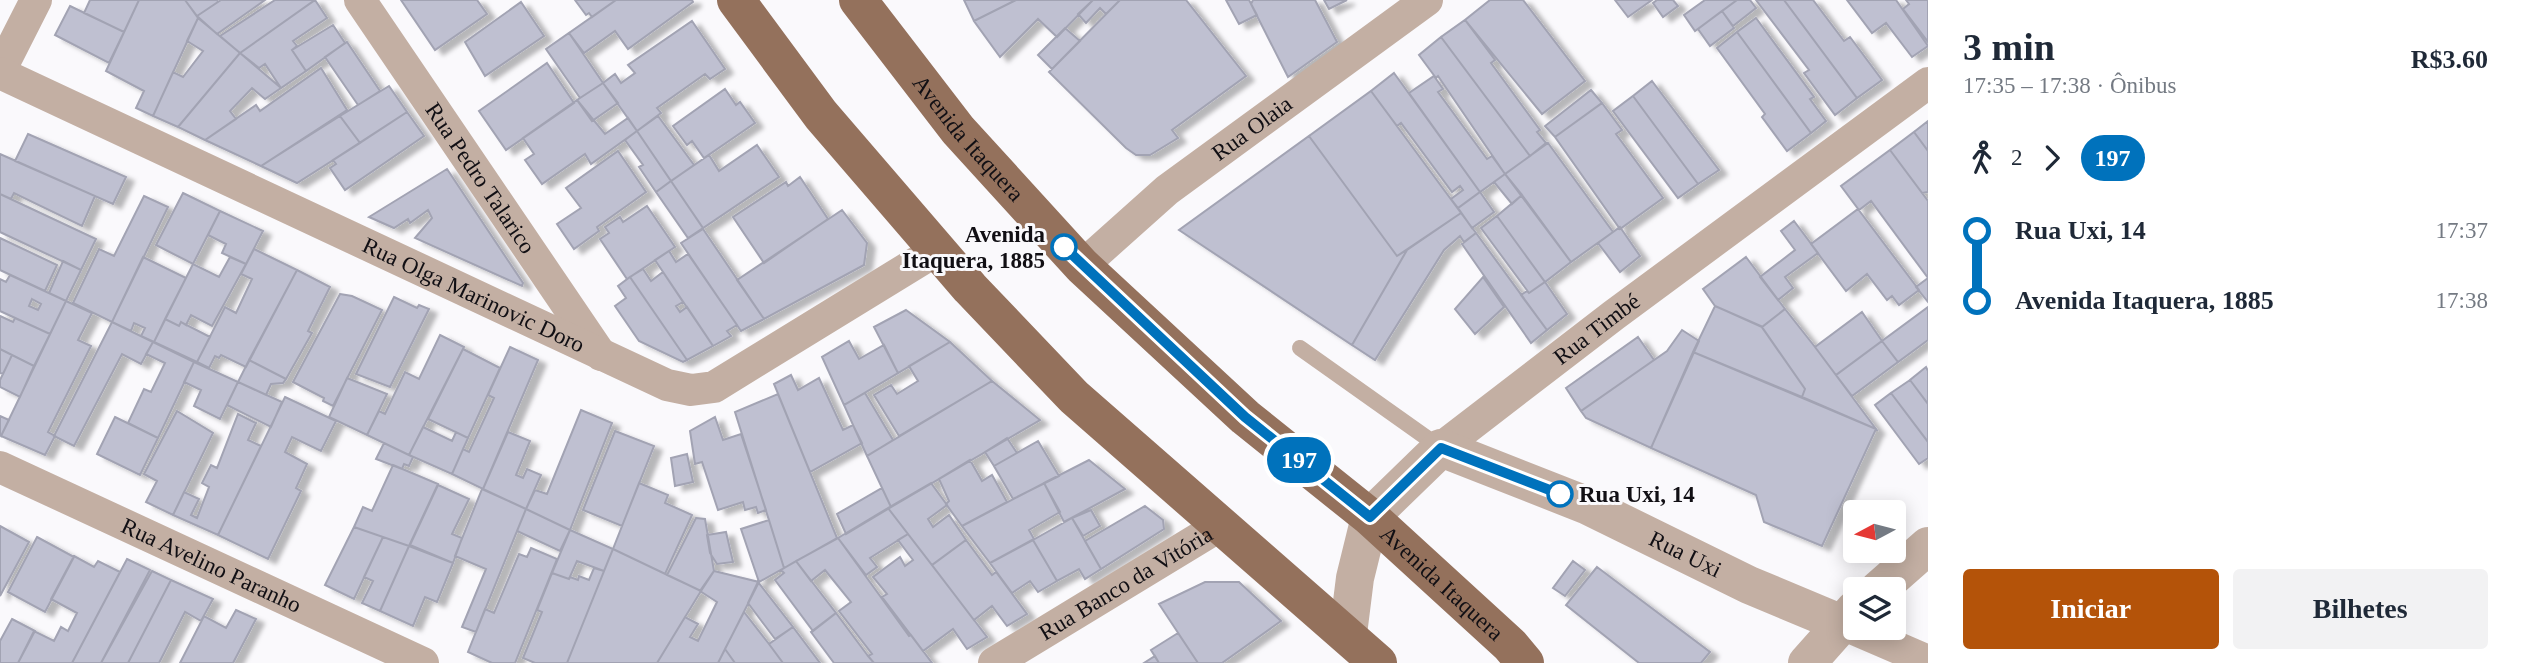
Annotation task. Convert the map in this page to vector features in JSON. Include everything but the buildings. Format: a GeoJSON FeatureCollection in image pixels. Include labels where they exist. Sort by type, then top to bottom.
{"type":"FeatureCollection","features":[{"type":"Feature","properties":{"kind":"main road"},"geometry":{"type":"LineString","coordinates":[[736,0],[821,115],[937,250],[1074,397],[1378,663]]}},
{"type":"Feature","properties":{"kind":"main road","name":"Avenida Itaquera"},"geometry":{"type":"LineString","coordinates":[[858,0],[958,130],[1082,266],[1245,417],[1370,517],[1510,645],[1524,663]]}},
{"type":"Feature","properties":{"kind":"street"},"geometry":{"type":"LineString","coordinates":[[0,72],[36,0]]}},
{"type":"Feature","properties":{"kind":"street","name":"Rua Pedro Talarico"},"geometry":{"type":"LineString","coordinates":[[360,0],[601,355]]}},
{"type":"Feature","properties":{"kind":"street","name":"Rua Olaia"},"geometry":{"type":"LineString","coordinates":[[1082,266],[1167,190],[1427,0]]}},
{"type":"Feature","properties":{"kind":"street","name":"Rua Olga Marinovic Doro"},"geometry":{"type":"LineString","coordinates":[[0,72],[601,355],[667,385],[691,390],[714,387],[937,250]]}},
{"type":"Feature","properties":{"kind":"street","name":"Rua Timbé"},"geometry":{"type":"LineString","coordinates":[[1370,517],[1441,448],[1928,83]]}},
{"type":"Feature","properties":{"kind":"street","name":"Rua Uxi"},"geometry":{"type":"LineString","coordinates":[[1441,448],[1587,505],[1749,585],[1843,615]]}},
{"type":"Feature","properties":{"kind":"street","name":"Rua Avelino Paranho"},"geometry":{"type":"LineString","coordinates":[[0,467],[423,663]]}},
{"type":"Feature","properties":{"kind":"street"},"geometry":{"type":"LineString","coordinates":[[1348,634],[1355,578],[1370,517]]}},
{"type":"Feature","properties":{"kind":"street","name":"Rua Banco da Vitória"},"geometry":{"type":"LineString","coordinates":[[994,663],[1221,525]]}},
{"type":"Feature","properties":{"kind":"street"},"geometry":{"type":"LineString","coordinates":[[1893,577],[1928,546]]}},
{"type":"Feature","properties":{"kind":"street"},"geometry":{"type":"LineString","coordinates":[[1807,663],[1843,621]]}},
{"type":"Feature","properties":{"kind":"street","name":"Rua Uxi"},"geometry":{"type":"LineString","coordinates":[[1890,640],[1928,661]]}},
{"type":"Feature","properties":{"kind":"lane"},"geometry":{"type":"LineString","coordinates":[[1300,348],[1441,448]]}},
{"type":"Feature","properties":{"kind":"bus line","name":"197"},"geometry":{"type":"LineString","coordinates":[[1064,247],[1245,417],[1370,517],[1441,448],[1560,494]]}},
{"type":"Feature","properties":{"kind":"place","name":"Avenida Itaquera, 1885"},"geometry":{"type":"Point","coordinates":[1064,247]}},
{"type":"Feature","properties":{"kind":"place","name":"Rua Uxi, 14"},"geometry":{"type":"Point","coordinates":[1560,494]}}]}
